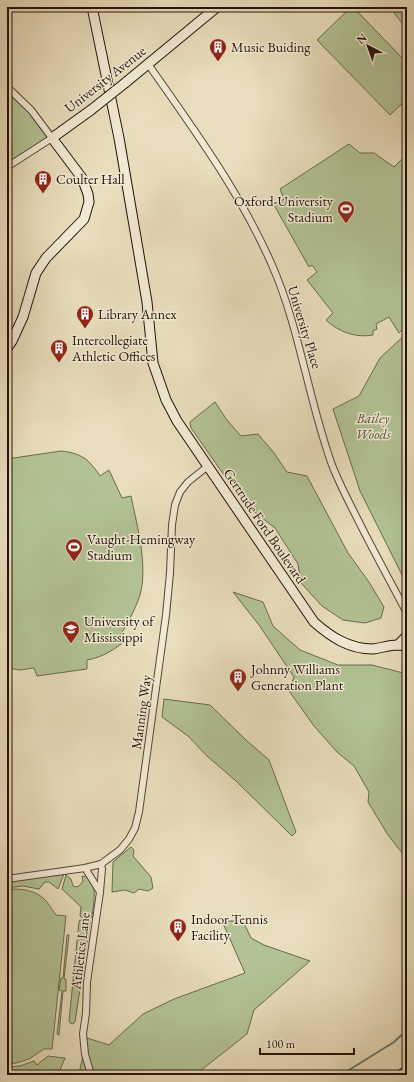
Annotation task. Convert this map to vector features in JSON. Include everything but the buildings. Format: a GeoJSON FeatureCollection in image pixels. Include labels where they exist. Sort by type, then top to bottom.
{"type":"FeatureCollection","features":[{"type":"Feature","properties":{"kind":"highway"},"geometry":{"type":"LineString","coordinates":[[402,1075],[407,1072]]}},
{"type":"Feature","properties":{"kind":"street","name":"Gertrude Ford Boulevard"},"geometry":{"type":"LineString","coordinates":[[92,7],[119,138],[137,243],[147,302],[153,363],[166,400],[177,421],[314,622],[337,640],[356,647],[372,649],[398,645],[407,646]]}},
{"type":"Feature","properties":{"kind":"street","name":"University Avenue"},"geometry":{"type":"LineString","coordinates":[[7,167],[52,138],[91,110],[217,7]]}},
{"type":"Feature","properties":{"kind":"street","name":"University Place"},"geometry":{"type":"LineString","coordinates":[[148,64],[213,157],[237,195],[256,230],[285,299],[333,466],[362,529],[407,613]]}},
{"type":"Feature","properties":{"kind":"street"},"geometry":{"type":"LineString","coordinates":[[7,88],[31,110],[82,178],[88,194],[89,202],[84,219],[46,258],[36,273],[23,317],[12,341],[7,348]]}},
{"type":"Feature","properties":{"kind":"street","name":"Manning Way"},"geometry":{"type":"LineString","coordinates":[[7,879],[85,868],[101,864],[120,850],[129,839],[135,828],[139,812],[167,612],[172,525],[175,505],[180,492],[188,482],[208,466]]}},
{"type":"Feature","properties":{"kind":"street"},"geometry":{"type":"LineString","coordinates":[[398,645],[407,636]]}},
{"type":"Feature","properties":{"kind":"street","name":"Athletics Lane"},"geometry":{"type":"LineString","coordinates":[[91,1075],[85,1054],[83,1034],[86,1013],[87,982],[100,892],[101,864]]}},
{"type":"Feature","properties":{"kind":"street"},"geometry":{"type":"LineString","coordinates":[[85,868],[100,892]]}},
{"type":"Feature","properties":{"kind":"green space"},"geometry":{"type":"Polygon","coordinates":[[[351,7],[353,7],[407,63],[407,99],[390,115],[317,40],[351,7]]]}},
{"type":"Feature","properties":{"kind":"green space"},"geometry":{"type":"Polygon","coordinates":[[[399,7],[407,7],[407,29],[394,13],[399,7]]]}},
{"type":"Feature","properties":{"kind":"green space"},"geometry":{"type":"Polygon","coordinates":[[[7,87],[52,138],[7,167],[7,87]]]}},
{"type":"Feature","properties":{"kind":"green space","name":"Oxford-University Stadium"},"geometry":{"type":"Polygon","coordinates":[[[349,144],[360,153],[374,153],[394,167],[407,154],[407,325],[399,333],[389,317],[376,324],[377,329],[373,331],[373,335],[366,336],[354,335],[342,331],[326,320],[333,313],[307,280],[317,272],[312,265],[309,267],[274,205],[284,199],[280,189],[349,144]]]}},
{"type":"Feature","properties":{"kind":"green space","name":"Bailey Woods"},"geometry":{"type":"Polygon","coordinates":[[[407,333],[407,585],[360,491],[333,409],[359,396],[380,358],[407,333]]]}},
{"type":"Feature","properties":{"kind":"green space"},"geometry":{"type":"Polygon","coordinates":[[[215,402],[227,420],[241,436],[258,434],[287,472],[307,476],[348,553],[369,582],[384,607],[381,618],[365,623],[343,620],[322,606],[301,583],[298,564],[275,528],[253,511],[229,482],[191,428],[190,422],[215,402]]]}},
{"type":"Feature","properties":{"kind":"green space","name":"Vaught-Hemingway Stadium"},"geometry":{"type":"Polygon","coordinates":[[[61,451],[74,453],[84,458],[92,465],[100,476],[109,470],[122,498],[131,496],[139,534],[143,563],[143,576],[138,601],[121,634],[126,640],[108,653],[87,660],[87,669],[37,676],[34,668],[20,670],[7,668],[7,459],[61,451]]]}},
{"type":"Feature","properties":{"kind":"green space"},"geometry":{"type":"Polygon","coordinates":[[[233,592],[263,602],[273,626],[300,650],[338,665],[372,665],[407,674],[407,859],[388,835],[368,802],[369,792],[354,766],[337,752],[314,726],[289,691],[294,677],[259,625],[233,592]]]}},
{"type":"Feature","properties":{"kind":"green space"},"geometry":{"type":"Polygon","coordinates":[[[164,699],[210,705],[269,760],[296,832],[292,836],[236,781],[207,756],[188,736],[162,717],[164,699]]]}},
{"type":"Feature","properties":{"kind":"green space"},"geometry":{"type":"Polygon","coordinates":[[[131,847],[134,850],[133,856],[151,877],[153,888],[148,891],[139,889],[134,893],[125,890],[112,892],[113,862],[131,847]]]}},
{"type":"Feature","properties":{"kind":"green space"},"geometry":{"type":"Polygon","coordinates":[[[64,874],[58,889],[49,882],[45,882],[39,889],[23,886],[7,888],[7,882],[64,874]]]}},
{"type":"Feature","properties":{"kind":"green space"},"geometry":{"type":"Polygon","coordinates":[[[66,875],[71,879],[73,886],[76,887],[83,881],[82,876],[88,878],[91,882],[94,893],[92,917],[83,918],[80,916],[81,907],[62,889],[66,875]]]}},
{"type":"Feature","properties":{"kind":"green space"},"geometry":{"type":"Polygon","coordinates":[[[14,889],[28,890],[36,893],[47,902],[56,915],[66,916],[52,1049],[44,1049],[29,1059],[7,1064],[7,891],[14,889]]]}},
{"type":"Feature","properties":{"kind":"green space"},"geometry":{"type":"Polygon","coordinates":[[[79,921],[90,922],[75,1022],[73,1024],[69,1021],[79,921]]]}},
{"type":"Feature","properties":{"kind":"green space"},"geometry":{"type":"Polygon","coordinates":[[[222,921],[243,921],[251,938],[264,945],[310,961],[254,1010],[247,1034],[195,1075],[77,1075],[80,1069],[87,1038],[109,1045],[143,1014],[174,999],[245,973],[222,921]]]}},
{"type":"Feature","properties":{"kind":"green space"},"geometry":{"type":"Polygon","coordinates":[[[67,935],[69,935],[64,979],[66,979],[66,991],[63,991],[59,1035],[57,1034],[62,991],[59,990],[61,978],[63,978],[67,935]]]}},
{"type":"Feature","properties":{"kind":"green space"},"geometry":{"type":"Polygon","coordinates":[[[48,1056],[65,1058],[58,1075],[7,1075],[7,1067],[20,1066],[34,1061],[37,1065],[48,1056]]]}},
{"type":"Feature","properties":{"kind":"waterway"},"geometry":{"type":"LineString","coordinates":[[341,1075],[394,1042],[407,1030]]}},
{"type":"Feature","properties":{"kind":"place","name":"Music Buiding"},"geometry":{"type":"Point","coordinates":[218,62]}},
{"type":"Feature","properties":{"kind":"place","name":"Coulter Hall"},"geometry":{"type":"Point","coordinates":[43,194]}},
{"type":"Feature","properties":{"kind":"place","name":"Oxford-University Stadium"},"geometry":{"type":"Point","coordinates":[346,224]}},
{"type":"Feature","properties":{"kind":"place","name":"Library Annex"},"geometry":{"type":"Point","coordinates":[85,329]}},
{"type":"Feature","properties":{"kind":"place","name":"Intercollegiate Athletic Offices"},"geometry":{"type":"Point","coordinates":[59,363]}},
{"type":"Feature","properties":{"kind":"place","name":"Vaught-Hemingway Stadium"},"geometry":{"type":"Point","coordinates":[74,562]}},
{"type":"Feature","properties":{"kind":"place","name":"University of Mississippi"},"geometry":{"type":"Point","coordinates":[71,644]}},
{"type":"Feature","properties":{"kind":"place","name":"Johnny Williams Generation Plant"},"geometry":{"type":"Point","coordinates":[238,692]}},
{"type":"Feature","properties":{"kind":"place","name":"Indoor Tennis Facility"},"geometry":{"type":"Point","coordinates":[178,942]}}]}
